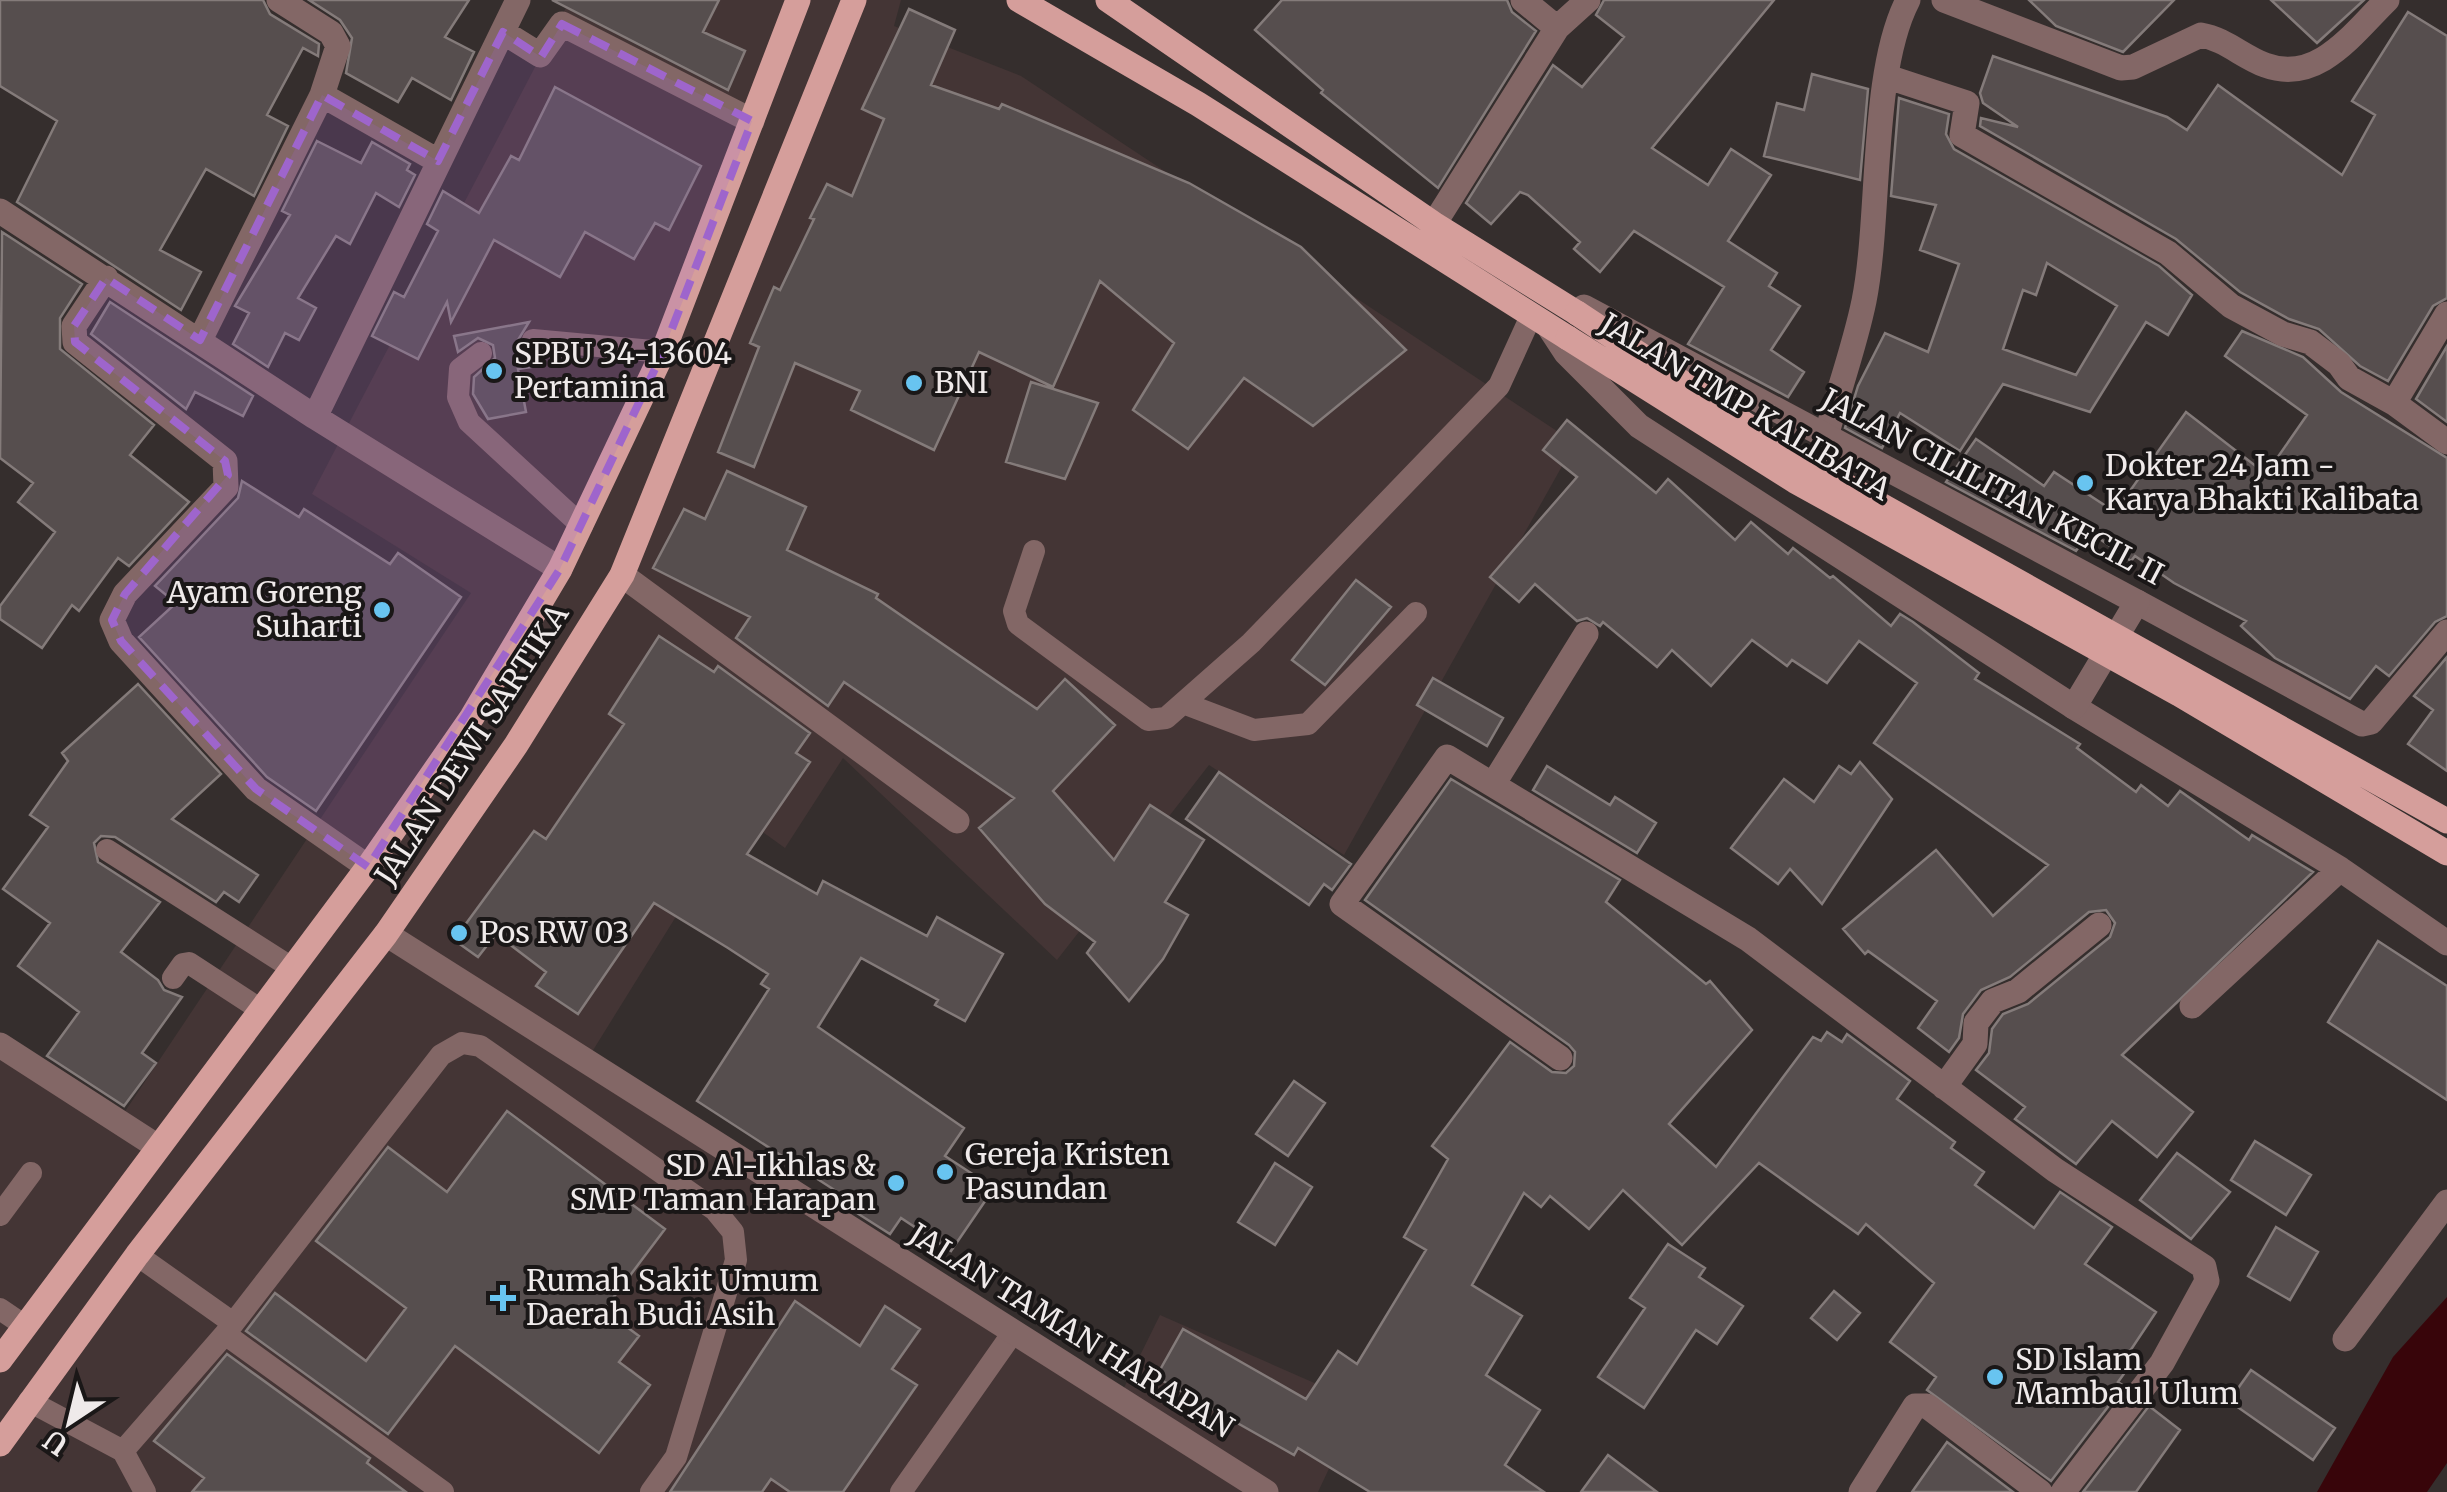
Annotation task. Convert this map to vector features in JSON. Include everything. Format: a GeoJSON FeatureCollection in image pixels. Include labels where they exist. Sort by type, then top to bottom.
{"type":"FeatureCollection","features":[{"type":"Feature","properties":{"kind":"main road","name":"JALAN DEWI SARTIKA"},"geometry":{"type":"LineString","coordinates":[[0,1360],[368,867],[472,717],[560,569],[663,352],[798,0]]}},
{"type":"Feature","properties":{"kind":"main road","name":"JALAN DEWI SARTIKA"},"geometry":{"type":"LineString","coordinates":[[0,1444],[137,1255],[386,934],[516,745],[622,575],[854,0]]}},
{"type":"Feature","properties":{"kind":"main road","name":"JALAN TMP KALIBATA"},"geometry":{"type":"LineString","coordinates":[[1019,0],[1198,104],[1795,482],[2179,694],[2447,853]]}},
{"type":"Feature","properties":{"kind":"main road","name":"JALAN TMP KALIBATA"},"geometry":{"type":"LineString","coordinates":[[1108,0],[1434,224],[1798,459],[2447,821]]}},
{"type":"Feature","properties":{"kind":"street"},"geometry":{"type":"LineString","coordinates":[[200,340],[322,94],[338,41],[279,0]]}},
{"type":"Feature","properties":{"kind":"street"},"geometry":{"type":"LineString","coordinates":[[314,417],[518,0]]}},
{"type":"Feature","properties":{"kind":"street"},"geometry":{"type":"LineString","coordinates":[[1523,0],[1557,28]]}},
{"type":"Feature","properties":{"kind":"street"},"geometry":{"type":"LineString","coordinates":[[1434,224],[1557,28],[1588,0]]}},
{"type":"Feature","properties":{"kind":"street"},"geometry":{"type":"LineString","coordinates":[[1827,434],[1864,300],[1888,77],[1897,20],[1908,0]]}},
{"type":"Feature","properties":{"kind":"street"},"geometry":{"type":"LineString","coordinates":[[1944,0],[2121,68],[2133,67],[2201,35],[2266,66],[2294,70],[2325,60],[2388,0]]}},
{"type":"Feature","properties":{"kind":"street"},"geometry":{"type":"LineString","coordinates":[[503,32],[540,55],[562,24],[752,122]]}},
{"type":"Feature","properties":{"kind":"street"},"geometry":{"type":"LineString","coordinates":[[1888,77],[1967,102],[1962,135],[2168,252],[2231,306],[2283,334],[2310,342],[2339,364],[2349,378],[2394,403],[2447,442]]}},
{"type":"Feature","properties":{"kind":"street"},"geometry":{"type":"LineString","coordinates":[[322,94],[438,161]]}},
{"type":"Feature","properties":{"kind":"street"},"geometry":{"type":"LineString","coordinates":[[0,211],[314,417],[560,569]]}},
{"type":"Feature","properties":{"kind":"street","name":"JALAN CILILITAN KECIL II"},"geometry":{"type":"LineString","coordinates":[[1477,252],[1827,434],[2362,724],[2371,722],[2447,632]]}},
{"type":"Feature","properties":{"kind":"street"},"geometry":{"type":"LineString","coordinates":[[106,278],[74,326],[76,342],[224,461],[228,474],[226,486],[125,594],[112,620],[121,641],[256,790],[368,867]]}},
{"type":"Feature","properties":{"kind":"street"},"geometry":{"type":"LineString","coordinates":[[2394,403],[2447,314]]}},
{"type":"Feature","properties":{"kind":"street"},"geometry":{"type":"LineString","coordinates":[[1549,327],[1566,353],[1639,426],[2074,707],[2340,869],[2447,943]]}},
{"type":"Feature","properties":{"kind":"street"},"geometry":{"type":"LineString","coordinates":[[622,575],[956,821]]}},
{"type":"Feature","properties":{"kind":"street"},"geometry":{"type":"LineString","coordinates":[[2074,707],[2137,602]]}},
{"type":"Feature","properties":{"kind":"street"},"geometry":{"type":"LineString","coordinates":[[1494,784],[1586,634]]}},
{"type":"Feature","properties":{"kind":"street"},"geometry":{"type":"LineString","coordinates":[[1560,1058],[1342,904],[1442,760],[1452,758],[1748,939],[2055,1170],[2208,1273],[2162,1363],[2063,1492]]}},
{"type":"Feature","properties":{"kind":"street"},"geometry":{"type":"LineString","coordinates":[[2192,1006],[2340,869]]}},
{"type":"Feature","properties":{"kind":"street"},"geometry":{"type":"LineString","coordinates":[[1944,1088],[1975,1044],[1976,1023],[1994,1001],[2018,991],[2098,926]]}},
{"type":"Feature","properties":{"kind":"street","name":"JALAN TAMAN HARAPAN"},"geometry":{"type":"LineString","coordinates":[[386,934],[1266,1492]]}},
{"type":"Feature","properties":{"kind":"street"},"geometry":{"type":"LineString","coordinates":[[0,1044],[158,1147]]}},
{"type":"Feature","properties":{"kind":"street"},"geometry":{"type":"LineString","coordinates":[[2345,1339],[2447,1202]]}},
{"type":"Feature","properties":{"kind":"street"},"geometry":{"type":"LineString","coordinates":[[1861,1492],[1915,1406],[1927,1406],[2040,1492]]}},
{"type":"Feature","properties":{"kind":"lane"},"geometry":{"type":"LineString","coordinates":[[1034,552],[1014,611],[1018,624],[1148,720],[1166,718],[1251,643],[1500,386],[1549,327]]}},
{"type":"Feature","properties":{"kind":"lane"},"geometry":{"type":"LineString","coordinates":[[533,340],[663,352]]}},
{"type":"Feature","properties":{"kind":"lane"},"geometry":{"type":"LineString","coordinates":[[481,352],[460,369],[458,398],[469,422],[582,526]]}},
{"type":"Feature","properties":{"kind":"lane"},"geometry":{"type":"LineString","coordinates":[[1183,703],[1254,730],[1308,724],[1416,613]]}},
{"type":"Feature","properties":{"kind":"lane"},"geometry":{"type":"LineString","coordinates":[[107,850],[292,968]]}},
{"type":"Feature","properties":{"kind":"lane"},"geometry":{"type":"LineString","coordinates":[[173,978],[188,962],[261,1010]]}},
{"type":"Feature","properties":{"kind":"lane"},"geometry":{"type":"LineString","coordinates":[[122,1452],[229,1329],[441,1056],[462,1043],[480,1046],[715,1210],[734,1232],[736,1260],[676,1456],[651,1492]]}},
{"type":"Feature","properties":{"kind":"lane"},"geometry":{"type":"LineString","coordinates":[[0,1215],[31,1173]]}},
{"type":"Feature","properties":{"kind":"lane"},"geometry":{"type":"LineString","coordinates":[[137,1255],[442,1492]]}},
{"type":"Feature","properties":{"kind":"lane"},"geometry":{"type":"LineString","coordinates":[[0,1308],[25,1326]]}},
{"type":"Feature","properties":{"kind":"lane"},"geometry":{"type":"LineString","coordinates":[[901,1492],[1012,1334]]}},
{"type":"Feature","properties":{"kind":"lane"},"geometry":{"type":"LineString","coordinates":[[29,1402],[122,1452],[145,1492]]}},
{"type":"Feature","properties":{"kind":"highlighted area"},"geometry":{"type":"Polygon","coordinates":[[[562,24],[752,121],[663,352],[560,569],[368,867],[256,789],[121,641],[112,620],[125,594],[228,475],[225,461],[75,342],[74,326],[106,278],[200,340],[322,95],[438,161],[503,32],[541,57],[562,24]]]}},
{"type":"Feature","properties":{"kind":"shaded area"},"geometry":{"type":"Polygon","coordinates":[[[570,0],[901,0],[894,26],[1021,76],[1575,443],[1344,855],[1209,765],[1057,960],[843,758],[785,848],[739,815],[582,1068],[1114,1408],[1160,1315],[1360,1403],[1318,1492],[0,1492],[0,1035],[124,1113],[471,593],[312,494],[570,0]]]}},
{"type":"Feature","properties":{"kind":"shaded area"},"geometry":{"type":"Polygon","coordinates":[[[2447,1297],[2447,1463],[2427,1492],[2317,1492],[2393,1357],[2447,1297]]]}},
{"type":"Feature","properties":{"kind":"building"},"geometry":{"type":"Polygon","coordinates":[[[0,0],[263,0],[270,14],[319,44],[318,56],[303,48],[267,115],[288,126],[254,196],[206,169],[160,250],[201,272],[181,310],[17,202],[57,121],[0,86],[0,0]]]}},
{"type":"Feature","properties":{"kind":"building"},"geometry":{"type":"Polygon","coordinates":[[[309,0],[469,0],[445,37],[474,52],[451,100],[412,78],[398,102],[346,73],[352,38],[340,20],[309,0]]]}},
{"type":"Feature","properties":{"kind":"building"},"geometry":{"type":"Polygon","coordinates":[[[552,0],[719,0],[703,32],[745,51],[728,90],[552,0]]]}},
{"type":"Feature","properties":{"kind":"building"},"geometry":{"type":"Polygon","coordinates":[[[1282,0],[1507,0],[1512,12],[1536,31],[1438,188],[1321,93],[1323,90],[1255,30],[1282,0]]]}},
{"type":"Feature","properties":{"kind":"building"},"geometry":{"type":"Polygon","coordinates":[[[1604,0],[1774,0],[1652,148],[1708,185],[1731,149],[1771,175],[1728,241],[1777,273],[1769,286],[1800,306],[1771,350],[1804,372],[1788,397],[1688,344],[1724,287],[1634,231],[1600,272],[1574,249],[1580,242],[1528,195],[1520,192],[1491,224],[1466,203],[1553,65],[1582,87],[1624,37],[1596,15],[1604,0]]]}},
{"type":"Feature","properties":{"kind":"building"},"geometry":{"type":"Polygon","coordinates":[[[2029,0],[2174,0],[2123,52],[2056,26],[2029,0]]]}},
{"type":"Feature","properties":{"kind":"building"},"geometry":{"type":"Polygon","coordinates":[[[2271,0],[2364,0],[2317,43],[2271,0]]]}},
{"type":"Feature","properties":{"kind":"building"},"geometry":{"type":"Polygon","coordinates":[[[909,9],[955,30],[931,85],[999,109],[1002,104],[1189,183],[1301,247],[1406,350],[1313,426],[1244,378],[1188,449],[1133,410],[1174,343],[1100,281],[1053,387],[979,352],[934,450],[851,410],[860,391],[795,363],[754,467],[718,452],[759,347],[750,343],[774,287],[780,290],[827,184],[852,196],[884,119],[862,109],[909,9]]]}},
{"type":"Feature","properties":{"kind":"building"},"geometry":{"type":"Polygon","coordinates":[[[2408,12],[2447,36],[2447,298],[2433,306],[2388,381],[2360,366],[2319,329],[2289,319],[2240,292],[2176,239],[1980,126],[1981,118],[2018,127],[1983,103],[1980,93],[1993,56],[2167,117],[2187,130],[2218,85],[2342,175],[2375,115],[2352,101],[2408,12]]]}},
{"type":"Feature","properties":{"kind":"building"},"geometry":{"type":"Polygon","coordinates":[[[1812,74],[1868,89],[1860,180],[1764,156],[1777,103],[1804,110],[1812,74]]]}},
{"type":"Feature","properties":{"kind":"building"},"geometry":{"type":"Polygon","coordinates":[[[555,87],[701,166],[669,230],[655,223],[634,259],[585,232],[560,277],[494,240],[451,322],[447,302],[418,359],[372,336],[394,292],[404,297],[438,231],[427,224],[443,191],[479,213],[511,156],[519,160],[555,87]]]}},
{"type":"Feature","properties":{"kind":"building"},"geometry":{"type":"Polygon","coordinates":[[[1899,98],[1949,114],[1946,134],[1954,149],[2159,266],[2192,295],[2168,335],[2146,322],[2090,412],[2003,384],[1960,451],[1900,413],[1882,448],[1845,428],[1858,386],[1885,333],[1928,352],[1959,264],[1920,250],[1936,205],[1891,196],[1899,98]],[[2047,263],[2036,295],[2023,290],[2003,349],[2076,375],[2117,306],[2047,263]]]}},
{"type":"Feature","properties":{"kind":"building"},"geometry":{"type":"Polygon","coordinates":[[[317,141],[361,163],[372,142],[410,164],[407,170],[415,175],[399,207],[376,193],[350,244],[336,236],[298,298],[316,308],[299,340],[285,333],[268,367],[233,344],[249,313],[235,306],[290,215],[282,211],[317,141]]]}},
{"type":"Feature","properties":{"kind":"building"},"geometry":{"type":"Polygon","coordinates":[[[2,232],[82,284],[60,318],[60,349],[154,425],[130,455],[189,502],[129,566],[118,558],[79,611],[72,605],[42,648],[0,619],[0,606],[55,532],[18,502],[33,483],[0,458],[2,232]]]}},
{"type":"Feature","properties":{"kind":"building"},"geometry":{"type":"Polygon","coordinates":[[[110,302],[253,396],[243,416],[195,392],[186,409],[91,334],[110,302]]]}},
{"type":"Feature","properties":{"kind":"building","name":"SPBU 34-13604 Pertamina"},"geometry":{"type":"Polygon","coordinates":[[[529,322],[518,340],[524,352],[536,355],[538,366],[518,369],[526,412],[488,419],[473,394],[474,377],[495,358],[493,345],[478,338],[458,352],[454,336],[529,322]]]}},
{"type":"Feature","properties":{"kind":"building"},"geometry":{"type":"Polygon","coordinates":[[[2242,331],[2303,357],[2341,392],[2447,458],[2447,616],[2435,622],[2389,676],[2376,666],[2350,699],[2275,658],[2241,626],[2246,621],[2174,583],[2135,556],[2131,561],[2090,532],[2076,551],[1946,482],[1976,439],[2044,486],[2054,472],[2115,512],[2186,412],[2266,474],[2307,415],[2225,356],[2242,331]]]}},
{"type":"Feature","properties":{"kind":"building"},"geometry":{"type":"Polygon","coordinates":[[[2447,346],[2447,422],[2416,399],[2447,346]]]}},
{"type":"Feature","properties":{"kind":"building"},"geometry":{"type":"Polygon","coordinates":[[[1031,382],[1098,403],[1065,479],[1006,462],[1031,382]]]}},
{"type":"Feature","properties":{"kind":"building"},"geometry":{"type":"Polygon","coordinates":[[[1567,420],[1656,493],[1668,479],[1735,540],[1751,522],[1788,554],[1793,548],[1830,578],[1833,576],[1891,626],[1900,614],[1913,622],[1979,673],[1975,679],[2080,744],[2077,748],[2136,792],[2141,785],[2168,806],[2180,791],[2249,840],[2252,835],[2313,872],[2122,1055],[2193,1112],[2157,1157],[2112,1121],[2076,1164],[2015,1119],[2025,1107],[1976,1070],[1989,1053],[1992,1029],[2003,1014],[2028,1004],[2110,937],[2115,923],[2106,910],[2089,912],[2010,977],[1981,990],[1963,1014],[1959,1038],[1949,1052],[1918,1028],[1937,1001],[1868,951],[1865,954],[1843,929],[1936,850],[1993,916],[2048,865],[1874,743],[1917,683],[1859,641],[1827,683],[1792,660],[1787,666],[1752,640],[1711,686],[1672,650],[1657,667],[1603,622],[1600,626],[1587,618],[1577,621],[1535,584],[1519,602],[1490,577],[1577,477],[1543,450],[1567,420]]]}},
{"type":"Feature","properties":{"kind":"building"},"geometry":{"type":"Polygon","coordinates":[[[727,471],[806,507],[787,550],[878,594],[876,598],[1037,709],[1065,679],[1115,725],[1053,791],[1114,860],[1150,805],[1204,840],[1165,902],[1188,915],[1163,959],[1129,1001],[1087,953],[1095,942],[1045,904],[979,828],[1014,798],[844,682],[828,706],[736,638],[750,617],[653,568],[684,509],[705,519],[727,471]]]}},
{"type":"Feature","properties":{"kind":"building"},"geometry":{"type":"Polygon","coordinates":[[[242,481],[299,517],[304,509],[390,564],[398,553],[461,597],[316,811],[267,777],[139,637],[176,603],[155,586],[238,498],[242,481]]]}},
{"type":"Feature","properties":{"kind":"building"},"geometry":{"type":"Polygon","coordinates":[[[1356,580],[1391,607],[1325,685],[1292,660],[1356,580]]]}},
{"type":"Feature","properties":{"kind":"building"},"geometry":{"type":"Polygon","coordinates":[[[659,636],[714,672],[718,666],[810,733],[796,753],[810,762],[747,854],[817,894],[823,881],[927,936],[937,917],[1003,954],[965,1021],[935,1005],[938,1000],[861,958],[818,1027],[964,1128],[945,1156],[994,1188],[951,1251],[901,1218],[890,1234],[849,1208],[853,1202],[697,1101],[769,989],[761,984],[768,974],[728,948],[654,903],[578,1014],[536,986],[546,972],[496,934],[478,957],[454,940],[534,831],[546,839],[624,724],[609,714],[659,636]]]}},
{"type":"Feature","properties":{"kind":"building"},"geometry":{"type":"Polygon","coordinates":[[[2447,657],[2447,771],[2408,744],[2433,710],[2414,696],[2447,657]]]}},
{"type":"Feature","properties":{"kind":"building"},"geometry":{"type":"Polygon","coordinates":[[[1433,678],[1503,718],[1487,746],[1417,705],[1433,678]]]}},
{"type":"Feature","properties":{"kind":"building"},"geometry":{"type":"Polygon","coordinates":[[[138,684],[221,774],[172,819],[258,875],[239,902],[224,892],[216,902],[115,837],[101,836],[94,843],[98,862],[160,902],[121,952],[158,980],[164,990],[182,997],[142,1053],[156,1063],[124,1106],[47,1056],[79,1012],[18,966],[50,923],[3,889],[48,827],[30,815],[68,761],[62,753],[138,684]]]}},
{"type":"Feature","properties":{"kind":"building"},"geometry":{"type":"Polygon","coordinates":[[[1860,762],[1892,799],[1822,904],[1790,869],[1778,884],[1731,848],[1784,779],[1814,802],[1839,766],[1851,774],[1860,762]]]}},
{"type":"Feature","properties":{"kind":"building"},"geometry":{"type":"Polygon","coordinates":[[[1547,766],[1610,805],[1615,797],[1656,823],[1637,853],[1533,790],[1547,766]]]}},
{"type":"Feature","properties":{"kind":"building"},"geometry":{"type":"Polygon","coordinates":[[[1219,772],[1351,864],[1332,890],[1324,884],[1309,905],[1186,819],[1219,772]]]}},
{"type":"Feature","properties":{"kind":"building"},"geometry":{"type":"Polygon","coordinates":[[[1451,779],[1620,880],[1606,902],[1706,984],[1710,981],[1752,1030],[1669,1124],[1716,1167],[1813,1037],[1821,1041],[1827,1032],[1842,1042],[1847,1034],[1910,1081],[1897,1099],[1955,1142],[1951,1148],[1984,1172],[1975,1185],[2034,1228],[2060,1192],[2112,1227],[2085,1264],[2156,1312],[2124,1360],[2131,1364],[2118,1382],[2124,1386],[2051,1481],[1927,1390],[1936,1377],[1890,1342],[1934,1283],[1866,1224],[1858,1234],[1759,1163],[1682,1245],[1623,1190],[1589,1229],[1550,1196],[1541,1207],[1524,1193],[1472,1285],[1522,1316],[1486,1375],[1540,1410],[1505,1465],[1544,1492],[1370,1492],[1298,1448],[1294,1455],[1156,1377],[1183,1329],[1306,1399],[1338,1351],[1357,1364],[1426,1250],[1404,1237],[1448,1159],[1432,1146],[1510,1042],[1552,1072],[1566,1073],[1574,1066],[1575,1052],[1569,1045],[1365,900],[1451,779]]]}},
{"type":"Feature","properties":{"kind":"building"},"geometry":{"type":"Polygon","coordinates":[[[2378,941],[2447,986],[2447,1100],[2328,1022],[2378,941]]]}},
{"type":"Feature","properties":{"kind":"building"},"geometry":{"type":"Polygon","coordinates":[[[1294,1081],[1325,1103],[1288,1156],[1256,1134],[1294,1081]]]}},
{"type":"Feature","properties":{"kind":"building","name":"Rumah Sakit Umum Daerah Budi Asih"},"geometry":{"type":"Polygon","coordinates":[[[507,1111],[665,1229],[604,1310],[639,1336],[619,1362],[650,1385],[599,1453],[455,1346],[388,1434],[246,1331],[275,1293],[366,1361],[406,1308],[316,1241],[388,1147],[447,1192],[507,1111]]]}},
{"type":"Feature","properties":{"kind":"building"},"geometry":{"type":"Polygon","coordinates":[[[2255,1141],[2311,1175],[2286,1215],[2231,1180],[2255,1141]]]}},
{"type":"Feature","properties":{"kind":"building"},"geometry":{"type":"Polygon","coordinates":[[[2177,1153],[2230,1192],[2191,1239],[2140,1200],[2177,1153]]]}},
{"type":"Feature","properties":{"kind":"building"},"geometry":{"type":"Polygon","coordinates":[[[1275,1163],[1312,1187],[1275,1245],[1238,1222],[1275,1163]]]}},
{"type":"Feature","properties":{"kind":"building"},"geometry":{"type":"Polygon","coordinates":[[[2276,1227],[2318,1252],[2290,1300],[2248,1276],[2276,1227]]]}},
{"type":"Feature","properties":{"kind":"building"},"geometry":{"type":"Polygon","coordinates":[[[1668,1244],[1705,1268],[1699,1277],[1743,1306],[1717,1344],[1696,1330],[1644,1408],[1598,1377],[1645,1308],[1630,1298],[1668,1244]]]}},
{"type":"Feature","properties":{"kind":"building"},"geometry":{"type":"Polygon","coordinates":[[[1834,1291],[1860,1313],[1837,1340],[1811,1318],[1834,1291]]]}},
{"type":"Feature","properties":{"kind":"building"},"geometry":{"type":"Polygon","coordinates":[[[795,1301],[860,1346],[885,1306],[920,1329],[892,1369],[917,1385],[843,1492],[790,1492],[771,1479],[762,1492],[670,1492],[795,1301]]]}},
{"type":"Feature","properties":{"kind":"building"},"geometry":{"type":"Polygon","coordinates":[[[227,1354],[370,1458],[367,1463],[406,1492],[192,1492],[204,1478],[154,1441],[227,1354]]]}},
{"type":"Feature","properties":{"kind":"building"},"geometry":{"type":"Polygon","coordinates":[[[2251,1370],[2335,1428],[2313,1460],[2229,1401],[2251,1370]]]}},
{"type":"Feature","properties":{"kind":"building"},"geometry":{"type":"Polygon","coordinates":[[[2149,1406],[2180,1430],[2136,1492],[2083,1492],[2149,1406]]]}},
{"type":"Feature","properties":{"kind":"building"},"geometry":{"type":"Polygon","coordinates":[[[1947,1442],[2013,1492],[1912,1492],[1947,1442]]]}},
{"type":"Feature","properties":{"kind":"building"},"geometry":{"type":"Polygon","coordinates":[[[1608,1455],[1657,1492],[1581,1492],[1608,1455]]]}},
{"type":"Feature","properties":{"kind":"place","name":"SPBU 34-13604 Pertamina"},"geometry":{"type":"Point","coordinates":[494,371]}},
{"type":"Feature","properties":{"kind":"place","name":"BNI"},"geometry":{"type":"Point","coordinates":[914,383]}},
{"type":"Feature","properties":{"kind":"place","name":"Dokter 24 Jam - Karya Bhakti Kalibata"},"geometry":{"type":"Point","coordinates":[2085,483]}},
{"type":"Feature","properties":{"kind":"place","name":"Ayam Goreng Suharti"},"geometry":{"type":"Point","coordinates":[382,610]}},
{"type":"Feature","properties":{"kind":"place","name":"Pos RW 03"},"geometry":{"type":"Point","coordinates":[459,933]}},
{"type":"Feature","properties":{"kind":"place","name":"Gereja Kristen Pasundan"},"geometry":{"type":"Point","coordinates":[945,1172]}},
{"type":"Feature","properties":{"kind":"place","name":"SD Al-Ikhlas & SMP Taman Harapan"},"geometry":{"type":"Point","coordinates":[896,1183]}},
{"type":"Feature","properties":{"kind":"place","name":"Rumah Sakit Umum Daerah Budi Asih"},"geometry":{"type":"Point","coordinates":[503,1298]}},
{"type":"Feature","properties":{"kind":"place","name":"SD Islam Mambaul Ulum"},"geometry":{"type":"Point","coordinates":[1995,1377]}}]}
